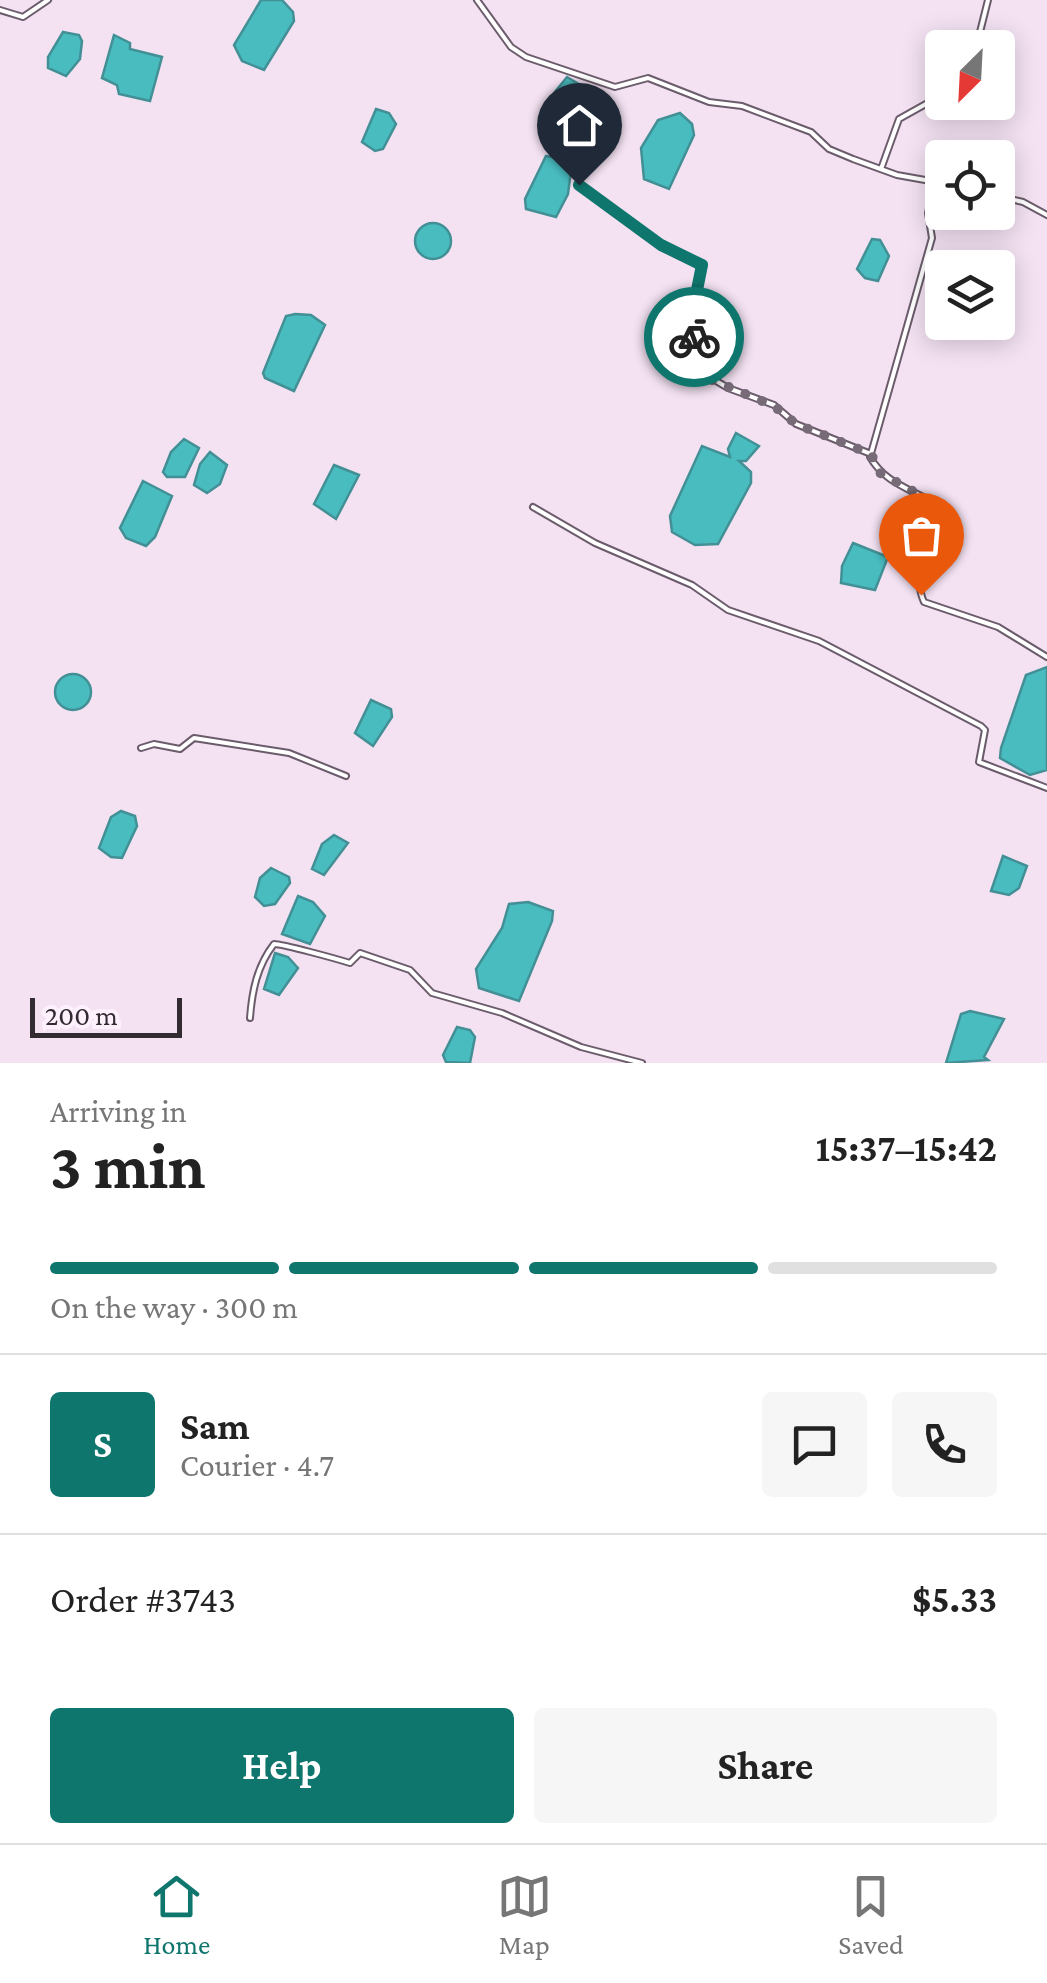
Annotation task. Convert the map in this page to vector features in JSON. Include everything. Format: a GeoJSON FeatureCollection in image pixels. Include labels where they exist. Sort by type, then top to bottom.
{"type":"FeatureCollection","features":[{"type":"Feature","properties":{"kind":"street"},"geometry":{"type":"LineString","coordinates":[[0,10],[23,17],[48,0]]}},
{"type":"Feature","properties":{"kind":"street"},"geometry":{"type":"LineString","coordinates":[[477,0],[512,47],[526,56],[616,88],[648,78],[708,102],[742,106],[811,132],[829,148],[881,170],[925,179]]}},
{"type":"Feature","properties":{"kind":"street"},"geometry":{"type":"LineString","coordinates":[[980,30],[988,0]]}},
{"type":"Feature","properties":{"kind":"street"},"geometry":{"type":"LineString","coordinates":[[881,170],[899,118],[925,104]]}},
{"type":"Feature","properties":{"kind":"street"},"geometry":{"type":"LineString","coordinates":[[579,185],[661,245],[702,265],[696,295],[683,318],[699,343],[694,365],[698,370],[728,388],[774,406],[796,424],[871,454]]}},
{"type":"Feature","properties":{"kind":"street"},"geometry":{"type":"LineString","coordinates":[[1015,200],[1047,215]]}},
{"type":"Feature","properties":{"kind":"street"},"geometry":{"type":"LineString","coordinates":[[931,230],[932,238],[871,454],[880,473],[934,503],[934,534],[920,573],[924,602],[998,626],[1047,656]]}},
{"type":"Feature","properties":{"kind":"street"},"geometry":{"type":"LineString","coordinates":[[533,507],[595,544],[692,585],[728,610],[819,641],[981,726],[985,730],[979,762],[1047,788]]}},
{"type":"Feature","properties":{"kind":"street"},"geometry":{"type":"LineString","coordinates":[[142,748],[154,744],[180,750],[194,738],[269,753],[289,752],[346,776]]}},
{"type":"Feature","properties":{"kind":"street"},"geometry":{"type":"LineString","coordinates":[[250,1018],[252,992],[265,956],[274,944],[280,943],[302,954],[350,963],[360,953],[373,955],[410,970],[432,993],[502,1013],[582,1048],[642,1063]]}},
{"type":"Feature","properties":{"kind":"water"},"geometry":{"type":"Polygon","coordinates":[[[261,0],[282,0],[293,12],[294,21],[264,70],[242,61],[234,45],[261,0]]]}},
{"type":"Feature","properties":{"kind":"water"},"geometry":{"type":"Polygon","coordinates":[[[63,32],[79,35],[82,41],[80,59],[66,76],[48,68],[48,57],[63,32]]]}},
{"type":"Feature","properties":{"kind":"water"},"geometry":{"type":"Polygon","coordinates":[[[114,35],[130,43],[130,49],[162,57],[150,101],[119,94],[117,85],[102,78],[114,35]]]}},
{"type":"Feature","properties":{"kind":"water"},"geometry":{"type":"Polygon","coordinates":[[[567,77],[589,90],[583,116],[572,134],[552,130],[547,119],[554,93],[567,77]]]}},
{"type":"Feature","properties":{"kind":"water"},"geometry":{"type":"Polygon","coordinates":[[[376,109],[389,113],[396,124],[383,149],[375,151],[362,142],[376,109]]]}},
{"type":"Feature","properties":{"kind":"water"},"geometry":{"type":"Polygon","coordinates":[[[680,113],[692,124],[694,135],[669,189],[644,179],[641,148],[658,120],[680,113]]]}},
{"type":"Feature","properties":{"kind":"water"},"geometry":{"type":"Polygon","coordinates":[[[546,156],[558,158],[571,171],[568,194],[556,217],[526,209],[525,199],[546,156]]]}},
{"type":"Feature","properties":{"kind":"water"},"geometry":{"type":"Polygon","coordinates":[[[433,223],[446,228],[451,241],[446,254],[433,259],[420,254],[415,241],[420,228],[433,223]]]}},
{"type":"Feature","properties":{"kind":"water"},"geometry":{"type":"Polygon","coordinates":[[[872,239],[880,240],[889,256],[878,281],[865,278],[857,269],[872,239]]]}},
{"type":"Feature","properties":{"kind":"water"},"geometry":{"type":"Polygon","coordinates":[[[311,315],[325,325],[294,391],[265,378],[263,373],[286,316],[311,315]]]}},
{"type":"Feature","properties":{"kind":"water"},"geometry":{"type":"Polygon","coordinates":[[[736,433],[759,446],[746,461],[739,461],[751,472],[751,483],[718,544],[695,545],[672,532],[670,516],[702,446],[730,457],[728,449],[736,433]]]}},
{"type":"Feature","properties":{"kind":"water"},"geometry":{"type":"Polygon","coordinates":[[[184,439],[199,448],[185,477],[167,477],[163,472],[171,452],[184,439]]]}},
{"type":"Feature","properties":{"kind":"water"},"geometry":{"type":"Polygon","coordinates":[[[210,452],[227,465],[220,484],[207,493],[194,485],[200,464],[210,452]]]}},
{"type":"Feature","properties":{"kind":"water"},"geometry":{"type":"Polygon","coordinates":[[[334,465],[359,475],[336,519],[314,504],[334,465]]]}},
{"type":"Feature","properties":{"kind":"water"},"geometry":{"type":"Polygon","coordinates":[[[143,481],[172,496],[155,537],[146,546],[126,538],[120,528],[143,481]]]}},
{"type":"Feature","properties":{"kind":"water"},"geometry":{"type":"Polygon","coordinates":[[[853,543],[888,557],[875,590],[841,583],[842,566],[853,543]]]}},
{"type":"Feature","properties":{"kind":"water"},"geometry":{"type":"Polygon","coordinates":[[[1047,667],[1047,770],[1030,775],[1000,758],[1001,748],[1026,675],[1047,667]]]}},
{"type":"Feature","properties":{"kind":"water"},"geometry":{"type":"Polygon","coordinates":[[[73,674],[86,679],[91,692],[86,705],[73,710],[60,705],[55,692],[60,679],[73,674]]]}},
{"type":"Feature","properties":{"kind":"water"},"geometry":{"type":"Polygon","coordinates":[[[371,700],[391,709],[392,717],[373,746],[355,733],[371,700]]]}},
{"type":"Feature","properties":{"kind":"water"},"geometry":{"type":"Polygon","coordinates":[[[121,811],[135,816],[137,826],[122,858],[111,857],[99,848],[111,817],[121,811]]]}},
{"type":"Feature","properties":{"kind":"water"},"geometry":{"type":"Polygon","coordinates":[[[334,835],[348,843],[324,875],[312,869],[322,844],[334,835]]]}},
{"type":"Feature","properties":{"kind":"water"},"geometry":{"type":"Polygon","coordinates":[[[1003,856],[1027,866],[1019,888],[1009,895],[991,891],[1003,856]]]}},
{"type":"Feature","properties":{"kind":"water"},"geometry":{"type":"Polygon","coordinates":[[[271,868],[289,877],[290,883],[275,904],[264,906],[255,897],[260,878],[271,868]]]}},
{"type":"Feature","properties":{"kind":"water"},"geometry":{"type":"Polygon","coordinates":[[[298,896],[313,902],[325,916],[310,944],[282,934],[298,896]]]}},
{"type":"Feature","properties":{"kind":"water"},"geometry":{"type":"Polygon","coordinates":[[[528,902],[553,911],[519,1001],[479,988],[476,969],[502,928],[509,904],[528,902]]]}},
{"type":"Feature","properties":{"kind":"water"},"geometry":{"type":"Polygon","coordinates":[[[275,953],[288,957],[298,968],[279,995],[264,989],[275,953]]]}},
{"type":"Feature","properties":{"kind":"water"},"geometry":{"type":"Polygon","coordinates":[[[970,1011],[1004,1019],[984,1057],[988,1060],[946,1063],[961,1014],[970,1011]]]}},
{"type":"Feature","properties":{"kind":"water"},"geometry":{"type":"Polygon","coordinates":[[[457,1027],[470,1030],[475,1037],[470,1063],[446,1062],[443,1055],[457,1027]]]}},
{"type":"Feature","properties":{"kind":"way so far"},"geometry":{"type":"LineString","coordinates":[[694,337],[699,343],[694,365],[710,379],[774,406],[796,424],[871,454],[880,473],[894,484],[934,503],[934,534],[923,557],[921,595]]}},
{"type":"Feature","properties":{"kind":"route"},"geometry":{"type":"LineString","coordinates":[[579,185],[661,245],[702,265],[696,295],[683,318],[694,337]]}}]}
